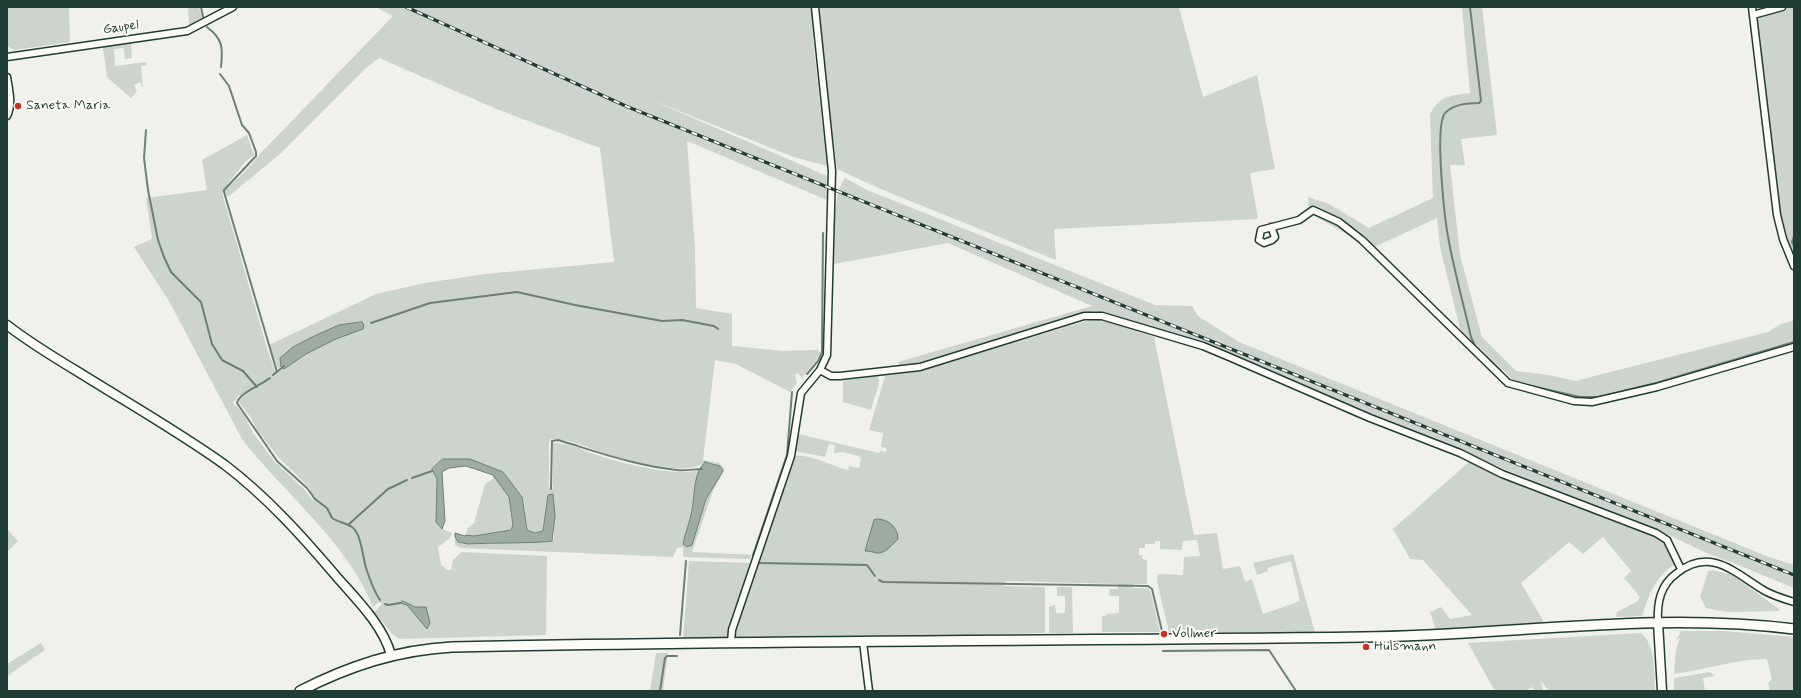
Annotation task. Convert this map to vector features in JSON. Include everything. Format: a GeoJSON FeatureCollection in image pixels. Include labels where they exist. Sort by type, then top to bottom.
{"type":"FeatureCollection","features":[{"type":"Feature","properties":{"kind":"main road"},"geometry":{"type":"LineString","coordinates":[[300,691],[356,666],[392,654],[452,646],[1413,637],[1658,622],[1732,623],[1794,629]]}},
{"type":"Feature","properties":{"kind":"street","name":"Gaupel"},"geometry":{"type":"LineString","coordinates":[[7,57],[187,31],[233,7]]}},
{"type":"Feature","properties":{"kind":"street"},"geometry":{"type":"LineString","coordinates":[[731,643],[732,630],[791,456],[800,396],[806,384],[820,370],[827,355],[832,176],[815,7]]}},
{"type":"Feature","properties":{"kind":"street"},"geometry":{"type":"LineString","coordinates":[[1752,7],[1777,216],[1783,239],[1794,266]]}},
{"type":"Feature","properties":{"kind":"street"},"geometry":{"type":"LineString","coordinates":[[1754,15],[1782,7]]}},
{"type":"Feature","properties":{"kind":"street"},"geometry":{"type":"LineString","coordinates":[[7,77],[10,108],[7,116]]}},
{"type":"Feature","properties":{"kind":"street"},"geometry":{"type":"LineString","coordinates":[[1271,228],[1299,220],[1313,210],[1339,222],[1362,240],[1508,384],[1574,401],[1592,402],[1656,387],[1794,347]]}},
{"type":"Feature","properties":{"kind":"street"},"geometry":{"type":"LineString","coordinates":[[820,370],[831,376],[840,376],[920,367],[1084,316],[1102,316],[1221,353],[1364,416],[1460,453],[1502,474],[1656,533],[1667,540],[1682,569]]}},
{"type":"Feature","properties":{"kind":"street"},"geometry":{"type":"LineString","coordinates":[[7,325],[52,356],[205,452],[245,482],[283,516],[342,582],[368,614],[387,643],[392,654]]}},
{"type":"Feature","properties":{"kind":"street"},"geometry":{"type":"LineString","coordinates":[[1662,691],[1657,607],[1663,590],[1672,577],[1682,569],[1699,563],[1723,565],[1735,570],[1766,591],[1794,602]]}},
{"type":"Feature","properties":{"kind":"street"},"geometry":{"type":"LineString","coordinates":[[864,642],[869,691]]}},
{"type":"Feature","properties":{"kind":"shaded area"},"geometry":{"type":"Polygon","coordinates":[[[7,7],[69,7],[70,42],[14,50],[7,46],[7,7]]]}},
{"type":"Feature","properties":{"kind":"shaded area"},"geometry":{"type":"Polygon","coordinates":[[[188,7],[199,7],[202,18],[189,25],[188,7]]]}},
{"type":"Feature","properties":{"kind":"shaded area"},"geometry":{"type":"Polygon","coordinates":[[[376,7],[437,7],[442,9],[439,7],[812,7],[813,40],[827,166],[794,157],[649,99],[827,176],[827,200],[687,141],[695,248],[696,308],[732,314],[732,346],[784,351],[817,349],[820,352],[817,359],[802,378],[798,373],[795,374],[797,383],[790,392],[736,364],[715,360],[703,460],[719,463],[725,469],[713,491],[692,552],[752,555],[750,559],[683,557],[683,547],[677,548],[673,557],[461,548],[455,545],[455,537],[456,540],[468,544],[551,542],[554,538],[554,506],[548,495],[543,531],[535,533],[527,530],[522,497],[503,472],[481,463],[461,459],[443,459],[432,469],[437,479],[436,522],[442,529],[452,533],[449,539],[438,547],[441,565],[447,570],[451,570],[453,560],[461,552],[547,556],[546,635],[400,639],[393,635],[374,612],[382,604],[379,602],[373,607],[347,560],[331,539],[259,460],[242,439],[169,301],[134,247],[152,238],[146,198],[207,190],[202,160],[247,135],[254,155],[245,162],[223,190],[226,188],[247,169],[393,16],[376,7]],[[379,58],[366,68],[281,153],[228,197],[224,191],[222,193],[275,371],[284,369],[306,354],[343,337],[362,322],[335,327],[293,347],[280,358],[282,365],[278,369],[269,345],[376,294],[425,283],[485,274],[614,262],[600,148],[499,110],[379,58]],[[240,394],[233,403],[243,413],[253,433],[275,462],[304,489],[313,501],[310,488],[279,458],[257,430],[251,418],[239,402],[240,394]],[[551,439],[549,443],[549,487],[551,489],[553,488],[553,443],[566,444],[603,457],[651,469],[678,472],[699,470],[692,510],[683,544],[692,545],[706,499],[720,476],[716,464],[705,462],[697,466],[673,468],[632,461],[559,439],[551,439]]]}},
{"type":"Feature","properties":{"kind":"shaded area"},"geometry":{"type":"Polygon","coordinates":[[[820,7],[1179,7],[1203,97],[1257,75],[1275,169],[1250,173],[1258,219],[1054,229],[1056,260],[883,190],[837,169],[825,74],[820,7]]]}},
{"type":"Feature","properties":{"kind":"shaded area"},"geometry":{"type":"Polygon","coordinates":[[[1462,7],[1482,7],[1497,135],[1461,139],[1465,165],[1450,165],[1460,255],[1482,337],[1516,371],[1549,375],[1575,381],[1768,332],[1779,325],[1794,320],[1794,345],[1694,376],[1600,400],[1578,400],[1524,388],[1512,379],[1460,329],[1440,247],[1437,218],[1368,250],[1350,236],[1309,213],[1308,197],[1329,204],[1369,228],[1433,198],[1430,114],[1442,100],[1451,96],[1470,93],[1462,7]]]}},
{"type":"Feature","properties":{"kind":"shaded area"},"geometry":{"type":"Polygon","coordinates":[[[1753,7],[1794,7],[1794,256],[1789,243],[1782,236],[1753,7]]]}},
{"type":"Feature","properties":{"kind":"shaded area"},"geometry":{"type":"Polygon","coordinates":[[[131,43],[132,58],[125,59],[124,48],[114,49],[115,66],[146,62],[147,65],[141,66],[143,88],[140,82],[134,85],[137,91],[131,98],[107,77],[103,47],[131,43]]]}},
{"type":"Feature","properties":{"kind":"shaded area"},"geometry":{"type":"Polygon","coordinates":[[[845,178],[867,190],[1155,305],[1192,306],[1198,316],[1239,342],[1769,557],[1794,565],[1794,588],[1711,555],[1656,529],[1634,523],[1203,344],[1095,311],[914,364],[899,366],[898,362],[1092,306],[948,243],[834,264],[836,207],[841,186],[845,178]]]}},
{"type":"Feature","properties":{"kind":"shaded area"},"geometry":{"type":"Polygon","coordinates":[[[1093,319],[1107,321],[1154,337],[1194,535],[1217,533],[1223,569],[1240,566],[1245,582],[1252,579],[1263,614],[1300,601],[1291,561],[1267,568],[1268,571],[1257,575],[1253,563],[1293,554],[1315,633],[1169,632],[1157,581],[1158,574],[1183,575],[1184,557],[1200,556],[1197,540],[1183,541],[1182,550],[1160,549],[1160,541],[1155,541],[1155,544],[1145,544],[1145,548],[1139,548],[1139,555],[1142,555],[1142,559],[1147,560],[1147,584],[1133,584],[1133,588],[1148,588],[1150,590],[1160,632],[1102,632],[1102,616],[1119,613],[1119,596],[1109,596],[1110,589],[1118,589],[1118,584],[1005,581],[1004,586],[1045,587],[1045,633],[733,640],[794,456],[815,458],[848,470],[849,466],[859,468],[861,457],[843,452],[834,453],[835,445],[829,444],[825,457],[795,451],[798,434],[879,453],[880,451],[886,452],[886,448],[881,447],[883,433],[869,430],[885,376],[915,372],[1093,319]]]}},
{"type":"Feature","properties":{"kind":"shaded area"},"geometry":{"type":"Polygon","coordinates":[[[362,322],[364,325],[363,329],[336,339],[306,354],[284,369],[281,367],[280,358],[293,347],[339,325],[362,322]]]}},
{"type":"Feature","properties":{"kind":"shaded area"},"geometry":{"type":"Polygon","coordinates":[[[878,376],[879,383],[871,410],[843,402],[843,381],[878,376]]]}},
{"type":"Feature","properties":{"kind":"shaded area"},"geometry":{"type":"Polygon","coordinates":[[[443,459],[470,459],[503,472],[522,497],[527,530],[535,533],[543,531],[548,495],[553,494],[555,516],[552,541],[468,544],[458,542],[455,537],[455,533],[465,536],[474,536],[511,530],[513,525],[509,497],[493,475],[466,466],[449,468],[442,472],[445,521],[442,529],[436,522],[437,479],[432,469],[443,459]]]}},
{"type":"Feature","properties":{"kind":"shaded area"},"geometry":{"type":"Polygon","coordinates":[[[705,462],[720,466],[723,471],[706,499],[692,545],[687,547],[683,544],[693,504],[696,478],[705,462]]]}},
{"type":"Feature","properties":{"kind":"shaded area"},"geometry":{"type":"Polygon","coordinates":[[[1469,462],[1659,537],[1670,552],[1674,565],[1657,581],[1650,594],[1642,616],[1616,617],[1617,612],[1638,601],[1640,597],[1624,578],[1631,571],[1603,537],[1583,554],[1569,542],[1521,583],[1545,624],[1437,633],[1430,612],[1441,607],[1450,619],[1472,615],[1423,560],[1410,559],[1393,529],[1469,462]]]}},
{"type":"Feature","properties":{"kind":"shaded area"},"geometry":{"type":"Polygon","coordinates":[[[493,475],[509,497],[513,528],[504,532],[476,536],[466,535],[468,528],[474,523],[486,483],[492,480],[493,475]]]}},
{"type":"Feature","properties":{"kind":"shaded area"},"geometry":{"type":"Polygon","coordinates":[[[877,519],[889,522],[895,528],[898,539],[883,552],[877,553],[865,551],[874,520],[877,519]]]}},
{"type":"Feature","properties":{"kind":"shaded area"},"geometry":{"type":"Polygon","coordinates":[[[7,529],[18,541],[7,552],[7,529]]]}},
{"type":"Feature","properties":{"kind":"shaded area"},"geometry":{"type":"Polygon","coordinates":[[[689,561],[752,563],[726,640],[683,639],[689,561]]]}},
{"type":"Feature","properties":{"kind":"shaded area"},"geometry":{"type":"Polygon","coordinates":[[[1713,570],[1732,575],[1779,609],[1779,611],[1727,612],[1706,608],[1700,597],[1708,571],[1713,570]]]}},
{"type":"Feature","properties":{"kind":"shaded area"},"geometry":{"type":"Polygon","coordinates":[[[1057,587],[1072,587],[1073,633],[1049,633],[1049,607],[1055,605],[1056,613],[1065,613],[1065,596],[1057,596],[1057,587]]]}},
{"type":"Feature","properties":{"kind":"shaded area"},"geometry":{"type":"Polygon","coordinates":[[[403,601],[415,607],[426,607],[430,623],[427,629],[407,605],[400,603],[403,601]]]}},
{"type":"Feature","properties":{"kind":"shaded area"},"geometry":{"type":"Polygon","coordinates":[[[1681,631],[1724,631],[1794,637],[1794,691],[1770,691],[1768,683],[1772,679],[1767,659],[1755,659],[1674,674],[1676,649],[1680,638],[1676,640],[1681,631]]]}},
{"type":"Feature","properties":{"kind":"shaded area"},"geometry":{"type":"Polygon","coordinates":[[[1641,633],[1646,638],[1652,652],[1655,691],[1549,691],[1541,681],[1543,691],[1535,691],[1532,687],[1525,691],[1495,691],[1468,643],[1641,633]]]}},
{"type":"Feature","properties":{"kind":"shaded area"},"geometry":{"type":"Polygon","coordinates":[[[41,643],[45,650],[7,676],[7,664],[41,643]]]}},
{"type":"Feature","properties":{"kind":"shaded area"},"geometry":{"type":"Polygon","coordinates":[[[656,653],[668,653],[663,691],[650,691],[656,653]]]}},
{"type":"Feature","properties":{"kind":"shaded area"},"geometry":{"type":"Polygon","coordinates":[[[1710,672],[1715,676],[1703,678],[1705,691],[1674,691],[1674,678],[1710,672]]]}},
{"type":"Feature","properties":{"kind":"waterway"},"geometry":{"type":"LineString","coordinates":[[201,7],[203,17]]}},
{"type":"Feature","properties":{"kind":"waterway"},"geometry":{"type":"LineString","coordinates":[[1470,7],[1481,101],[1479,103],[1457,106],[1445,113],[1440,136],[1441,175],[1449,242],[1471,337],[1475,346],[1501,371]]}},
{"type":"Feature","properties":{"kind":"waterway"},"geometry":{"type":"LineString","coordinates":[[207,27],[212,31],[221,44],[221,67]]}},
{"type":"Feature","properties":{"kind":"waterway"},"geometry":{"type":"LineString","coordinates":[[220,74],[229,86],[242,125],[249,133],[256,152],[256,156],[224,190],[224,192],[277,372]]}},
{"type":"Feature","properties":{"kind":"waterway"},"geometry":{"type":"LineString","coordinates":[[146,130],[144,158],[148,190],[158,240],[164,257],[171,272],[201,302],[212,344],[222,360],[243,371],[257,387]]}},
{"type":"Feature","properties":{"kind":"waterway"},"geometry":{"type":"LineString","coordinates":[[807,374],[818,361],[822,352],[823,233]]}},
{"type":"Feature","properties":{"kind":"waterway"},"geometry":{"type":"LineString","coordinates":[[1794,236],[1792,242],[1794,246]]}},
{"type":"Feature","properties":{"kind":"waterway"},"geometry":{"type":"LineString","coordinates":[[371,323],[430,303],[517,292],[575,305],[662,321],[682,320],[714,326],[718,329]]}},
{"type":"Feature","properties":{"kind":"waterway"},"geometry":{"type":"LineString","coordinates":[[1527,385],[1580,397],[1600,397],[1656,383],[1794,342]]}},
{"type":"Feature","properties":{"kind":"waterway"},"geometry":{"type":"LineString","coordinates":[[273,375],[284,366]]}},
{"type":"Feature","properties":{"kind":"waterway"},"geometry":{"type":"LineString","coordinates":[[270,378],[242,396],[237,403],[277,461],[307,488],[315,499],[327,508],[332,518],[352,527],[355,530],[360,540],[367,572],[380,600]]}},
{"type":"Feature","properties":{"kind":"waterway"},"geometry":{"type":"LineString","coordinates":[[753,555],[787,455],[792,392]]}},
{"type":"Feature","properties":{"kind":"waterway"},"geometry":{"type":"LineString","coordinates":[[551,489],[552,441],[558,440],[617,458],[647,465],[680,470],[702,469]]}},
{"type":"Feature","properties":{"kind":"waterway"},"geometry":{"type":"LineString","coordinates":[[412,478],[432,471]]}},
{"type":"Feature","properties":{"kind":"waterway"},"geometry":{"type":"LineString","coordinates":[[348,525],[388,489],[407,480]]}},
{"type":"Feature","properties":{"kind":"waterway"},"geometry":{"type":"LineString","coordinates":[[680,635],[686,561]]}},
{"type":"Feature","properties":{"kind":"waterway"},"geometry":{"type":"LineString","coordinates":[[758,563],[867,565],[875,576]]}},
{"type":"Feature","properties":{"kind":"waterway"},"geometry":{"type":"LineString","coordinates":[[879,580],[883,582],[1148,586],[1152,589],[1162,631]]}},
{"type":"Feature","properties":{"kind":"waterway"},"geometry":{"type":"LineString","coordinates":[[385,604],[400,603]]}},
{"type":"Feature","properties":{"kind":"waterway"},"geometry":{"type":"LineString","coordinates":[[1163,651],[1269,650],[1296,691]]}},
{"type":"Feature","properties":{"kind":"waterway"},"geometry":{"type":"LineString","coordinates":[[660,691],[665,658],[667,656],[677,656]]}},
{"type":"Feature","properties":{"kind":"railway"},"geometry":{"type":"LineString","coordinates":[[406,7],[628,107],[1794,575]]}},
{"type":"Feature","properties":{"kind":"place","name":"Saneta Maria"},"geometry":{"type":"Point","coordinates":[18,106]}},
{"type":"Feature","properties":{"kind":"place","name":"Vollmer"},"geometry":{"type":"Point","coordinates":[1164,634]}},
{"type":"Feature","properties":{"kind":"place","name":"Hülsmann"},"geometry":{"type":"Point","coordinates":[1366,647]}}]}
